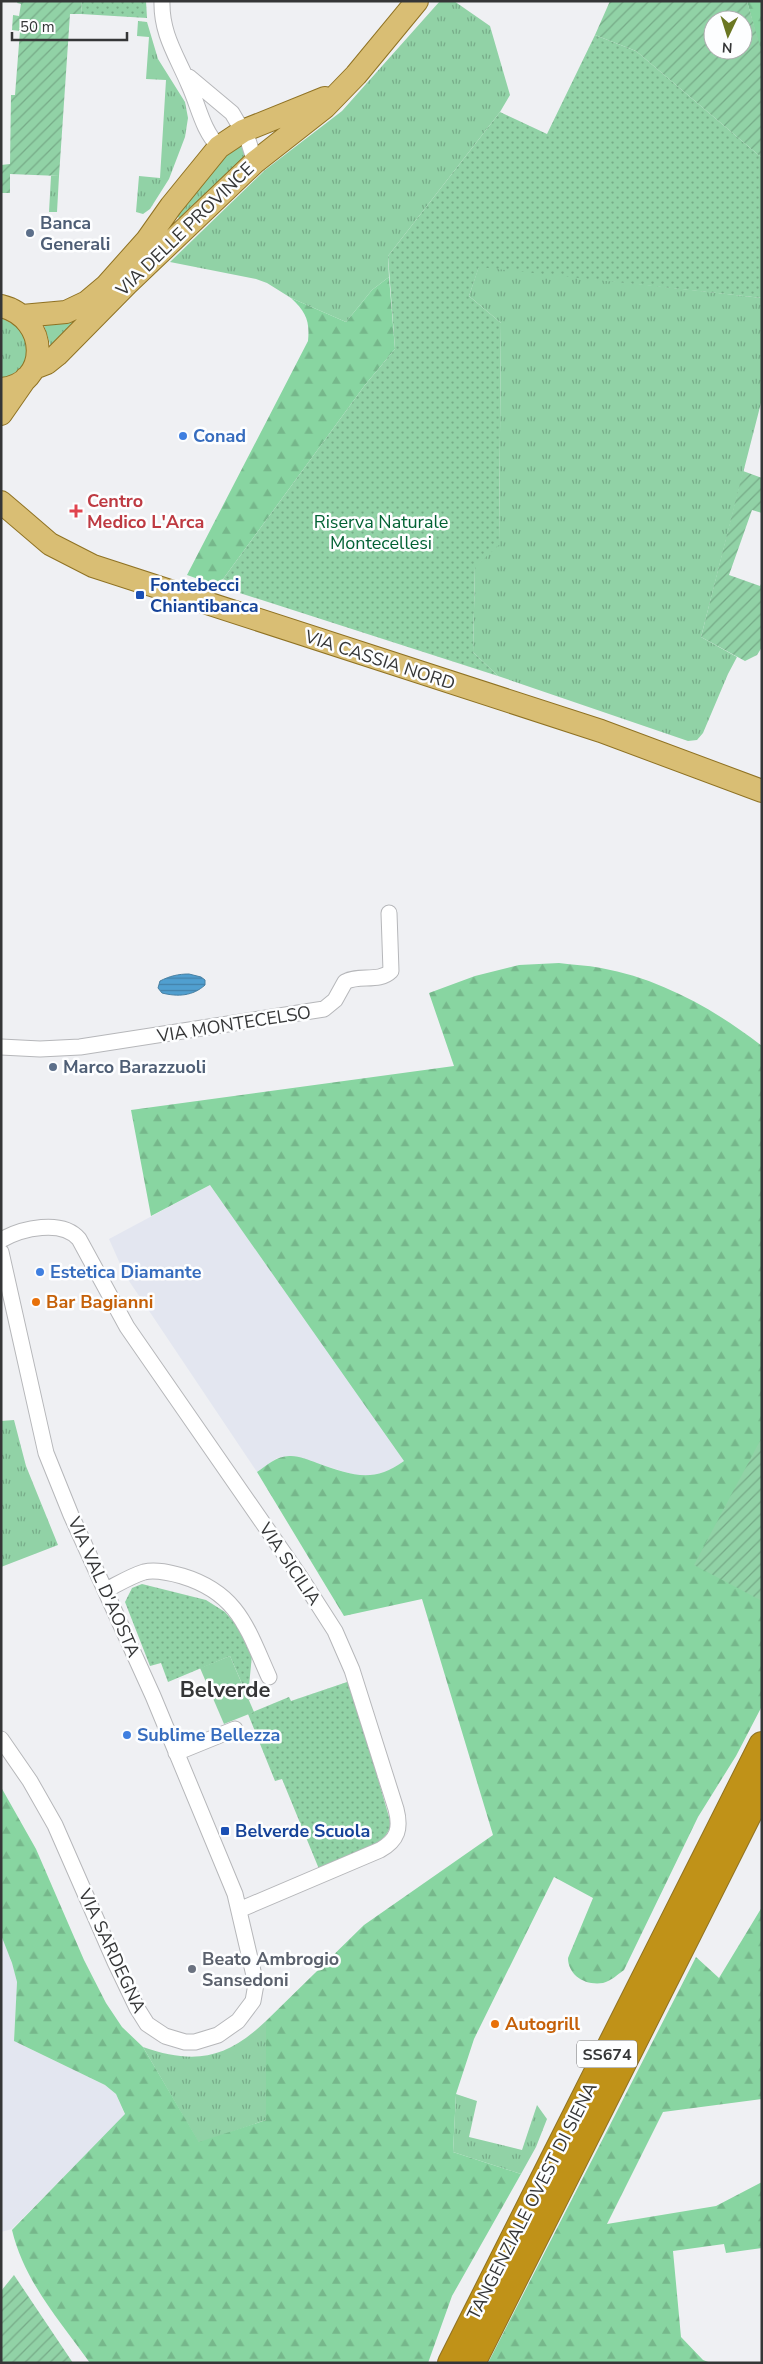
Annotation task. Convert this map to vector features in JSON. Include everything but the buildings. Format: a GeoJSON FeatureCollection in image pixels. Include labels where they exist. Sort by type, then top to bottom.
{"type":"FeatureCollection","features":[{"type":"Feature","properties":{"kind":"highway","name":"TANGENZIALE OVEST DI SIENA"},"geometry":{"type":"LineString","coordinates":[[451,2363],[762,1745]]}},
{"type":"Feature","properties":{"kind":"highway","name":"TANGENZIALE OVEST DI SIENA"},"geometry":{"type":"LineString","coordinates":[[472,2363],[762,1787]]}},
{"type":"Feature","properties":{"kind":"main road","name":"VIA DELLE PROVINCE"},"geometry":{"type":"LineString","coordinates":[[1,389],[12,386],[57,355],[127,284],[255,162],[320,112],[340,92],[418,1]]}},
{"type":"Feature","properties":{"kind":"main road","name":"VIA DELLE PROVINCE"},"geometry":{"type":"LineString","coordinates":[[22,316],[66,312],[80,307],[93,298],[151,236],[176,200],[237,122],[271,119],[340,92]]}},
{"type":"Feature","properties":{"kind":"main road"},"geometry":{"type":"LineString","coordinates":[[1,306],[28,321],[36,336],[38,353],[30,372],[1,414]]}},
{"type":"Feature","properties":{"kind":"main road","name":"VIA CASSIA NORD"},"geometry":{"type":"LineString","coordinates":[[1,485],[6,506],[30,529],[54,548],[93,566],[601,731],[762,791]]}},
{"type":"Feature","properties":{"kind":"street"},"geometry":{"type":"LineString","coordinates":[[162,1],[164,30],[184,73],[204,126],[219,147]]}},
{"type":"Feature","properties":{"kind":"street"},"geometry":{"type":"LineString","coordinates":[[184,73],[237,122],[255,162]]}},
{"type":"Feature","properties":{"kind":"street","name":"VIA MONTECELSO"},"geometry":{"type":"LineString","coordinates":[[1,1047],[34,1049],[80,1047],[324,1009],[335,1000],[345,982],[354,979],[385,976],[391,972],[389,913]]}},
{"type":"Feature","properties":{"kind":"street","name":"VIA SICILIA"},"geometry":{"type":"LineString","coordinates":[[1,1240],[17,1233],[49,1227],[67,1229],[76,1236],[84,1247],[107,1293],[127,1327],[301,1578],[335,1632],[352,1670],[399,1819],[398,1833],[388,1846],[380,1850],[239,1910]]}},
{"type":"Feature","properties":{"kind":"street","name":"VIA VAL D'AOSTA"},"geometry":{"type":"LineString","coordinates":[[1,1252],[43,1444],[71,1514],[176,1753],[235,1894],[239,1910]]}},
{"type":"Feature","properties":{"kind":"street"},"geometry":{"type":"LineString","coordinates":[[106,1590],[148,1571],[174,1574],[207,1585],[225,1598],[239,1614],[269,1677]]}},
{"type":"Feature","properties":{"kind":"street"},"geometry":{"type":"LineString","coordinates":[[176,1753],[234,1729]]}},
{"type":"Feature","properties":{"kind":"street","name":"VIA SARDEGNA"},"geometry":{"type":"LineString","coordinates":[[1,1739],[30,1781],[56,1825],[137,2008],[148,2024],[156,2031],[185,2042],[206,2040],[238,2021],[253,2001],[256,1980],[239,1910]]}},
{"type":"Feature","properties":{"kind":"shaded area"},"geometry":{"type":"Polygon","coordinates":[[[210,1185],[405,1461],[377,1475],[362,1477],[291,1456],[277,1458],[257,1472],[125,1275],[109,1239],[210,1185]]]}},
{"type":"Feature","properties":{"kind":"shaded area"},"geometry":{"type":"Polygon","coordinates":[[[1,1935],[17,1982],[14,2041],[105,2085],[116,2094],[125,2115],[12,2229],[1,2232],[1,1935]]]}},
{"type":"Feature","properties":{"kind":"green space"},"geometry":{"type":"Polygon","coordinates":[[[18,1],[82,1],[81,14],[70,14],[59,176],[10,174],[10,193],[1,193],[1,165],[10,164],[11,95],[15,95],[20,31],[12,30],[13,15],[19,16],[21,4],[17,3],[18,1]]]}},
{"type":"Feature","properties":{"kind":"green space"},"geometry":{"type":"Polygon","coordinates":[[[82,1],[146,1],[147,18],[81,14],[82,1]]]}},
{"type":"Feature","properties":{"kind":"green space"},"geometry":{"type":"Polygon","coordinates":[[[440,1],[454,1],[490,26],[510,95],[500,112],[388,256],[389,277],[372,290],[346,322],[291,298],[267,283],[256,279],[170,262],[265,170],[342,111],[440,1]]]}},
{"type":"Feature","properties":{"kind":"green space"},"geometry":{"type":"Polygon","coordinates":[[[610,1],[747,1],[750,10],[703,10],[703,60],[753,60],[753,22],[762,53],[762,158],[636,51],[595,35],[610,1]]]}},
{"type":"Feature","properties":{"kind":"green space"},"geometry":{"type":"Polygon","coordinates":[[[747,1],[762,1],[762,53],[753,23],[753,10],[749,10],[747,1]]]}},
{"type":"Feature","properties":{"kind":"green space"},"geometry":{"type":"Polygon","coordinates":[[[138,21],[147,22],[158,59],[185,102],[188,118],[185,137],[169,179],[150,209],[143,214],[136,212],[139,176],[160,178],[166,80],[146,79],[149,37],[137,36],[138,21]]]}},
{"type":"Feature","properties":{"kind":"green space","name":"Riserva Naturale Montecellesi"},"geometry":{"type":"Polygon","coordinates":[[[595,35],[636,51],[762,158],[762,298],[479,267],[469,296],[501,323],[499,545],[475,567],[473,652],[498,676],[218,586],[365,385],[395,349],[388,256],[500,112],[547,134],[595,35]]]}},
{"type":"Feature","properties":{"kind":"green space"},"geometry":{"type":"Polygon","coordinates":[[[240,143],[246,155],[180,219],[176,215],[201,179],[240,143]]]}},
{"type":"Feature","properties":{"kind":"green space"},"geometry":{"type":"Polygon","coordinates":[[[51,176],[59,176],[57,212],[49,212],[51,176]]]}},
{"type":"Feature","properties":{"kind":"green space"},"geometry":{"type":"Polygon","coordinates":[[[479,266],[762,298],[762,399],[701,637],[737,657],[703,733],[697,740],[688,741],[498,676],[473,652],[475,566],[499,544],[501,323],[469,296],[479,266]]]}},
{"type":"Feature","properties":{"kind":"green space"},"geometry":{"type":"Polygon","coordinates":[[[389,277],[395,349],[365,385],[218,586],[187,575],[308,341],[306,317],[291,298],[346,322],[372,290],[389,277]]]}},
{"type":"Feature","properties":{"kind":"green space"},"geometry":{"type":"Polygon","coordinates":[[[87,315],[51,347],[43,322],[87,315]]]}},
{"type":"Feature","properties":{"kind":"green space"},"geometry":{"type":"Polygon","coordinates":[[[1,318],[21,328],[29,347],[27,359],[21,368],[1,379],[1,318]]]}},
{"type":"Feature","properties":{"kind":"green space"},"geometry":{"type":"Polygon","coordinates":[[[743,471],[762,478],[762,513],[752,510],[729,575],[760,586],[762,582],[762,647],[757,655],[745,661],[701,637],[743,471]]]}},
{"type":"Feature","properties":{"kind":"green space"},"geometry":{"type":"Polygon","coordinates":[[[559,963],[596,967],[623,973],[666,988],[706,1008],[762,1046],[762,1706],[736,1756],[698,1817],[624,1970],[609,1981],[590,1983],[579,1978],[571,1970],[568,1958],[593,1898],[554,1877],[474,2039],[456,2094],[453,2152],[521,2174],[452,2296],[428,2363],[90,2363],[55,2316],[34,2283],[25,2266],[12,2230],[125,2114],[116,2094],[105,2085],[14,2041],[17,1982],[1,1935],[1,1787],[36,1849],[84,1960],[106,2003],[122,2027],[143,2047],[199,2142],[266,2120],[266,2021],[364,1925],[493,1835],[422,1599],[344,1616],[257,1472],[273,1461],[286,1456],[301,1457],[351,1474],[362,1475],[382,1473],[404,1461],[210,1185],[151,1216],[131,1110],[454,1066],[429,993],[475,976],[519,965],[559,963]]]}},
{"type":"Feature","properties":{"kind":"green space"},"geometry":{"type":"Polygon","coordinates":[[[14,1420],[26,1466],[58,1545],[1,1567],[1,1421],[14,1420]]]}},
{"type":"Feature","properties":{"kind":"green space"},"geometry":{"type":"Polygon","coordinates":[[[762,1437],[762,1601],[694,1565],[762,1437]]]}},
{"type":"Feature","properties":{"kind":"green space"},"geometry":{"type":"Polygon","coordinates":[[[142,1584],[206,1600],[225,1612],[238,1627],[252,1655],[249,1686],[253,1692],[261,1694],[249,1700],[230,1656],[168,1682],[161,1663],[150,1666],[125,1602],[132,1588],[142,1584]]]}},
{"type":"Feature","properties":{"kind":"green space"},"geometry":{"type":"Polygon","coordinates":[[[230,1656],[254,1712],[224,1724],[200,1668],[230,1656]]]}},
{"type":"Feature","properties":{"kind":"green space"},"geometry":{"type":"Polygon","coordinates":[[[350,1681],[391,1824],[387,1833],[372,1847],[319,1869],[282,1779],[275,1781],[248,1714],[289,1697],[291,1701],[350,1681]]]}},
{"type":"Feature","properties":{"kind":"green space"},"geometry":{"type":"Polygon","coordinates":[[[762,1907],[762,2099],[663,2112],[607,2224],[716,2206],[762,2182],[762,2248],[726,2253],[724,2244],[673,2251],[681,2337],[703,2360],[711,2363],[488,2363],[696,1957],[719,1978],[762,1907]]]}},
{"type":"Feature","properties":{"kind":"green space"},"geometry":{"type":"Polygon","coordinates":[[[266,2021],[266,2120],[199,2143],[143,2047],[179,2056],[209,2055],[237,2044],[266,2021]]]}},
{"type":"Feature","properties":{"kind":"green space"},"geometry":{"type":"Polygon","coordinates":[[[456,2094],[477,2101],[469,2137],[522,2150],[537,2105],[547,2119],[536,2147],[521,2174],[453,2152],[456,2094]]]}},
{"type":"Feature","properties":{"kind":"green space"},"geometry":{"type":"Polygon","coordinates":[[[14,2275],[73,2363],[1,2363],[1,2291],[14,2275]]]}},
{"type":"Feature","properties":{"kind":"water"},"geometry":{"type":"Polygon","coordinates":[[[189,974],[201,977],[205,980],[205,985],[190,993],[179,995],[162,993],[158,988],[160,981],[164,979],[189,974]]]}},
{"type":"Feature","properties":{"kind":"place","name":"Banca Generali"},"geometry":{"type":"Point","coordinates":[30,233]}},
{"type":"Feature","properties":{"kind":"place","name":"Conad"},"geometry":{"type":"Point","coordinates":[183,436]}},
{"type":"Feature","properties":{"kind":"place","name":"Centro Medico L'Arca"},"geometry":{"type":"Point","coordinates":[76,511]}},
{"type":"Feature","properties":{"kind":"place","name":"Fontebecci Chiantibanca"},"geometry":{"type":"Point","coordinates":[140,595]}},
{"type":"Feature","properties":{"kind":"place","name":"Marco Barazzuoli"},"geometry":{"type":"Point","coordinates":[53,1067]}},
{"type":"Feature","properties":{"kind":"place","name":"Estetica Diamante"},"geometry":{"type":"Point","coordinates":[40,1272]}},
{"type":"Feature","properties":{"kind":"place","name":"Bar Bagianni"},"geometry":{"type":"Point","coordinates":[36,1302]}},
{"type":"Feature","properties":{"kind":"place","name":"Sublime Bellezza"},"geometry":{"type":"Point","coordinates":[127,1735]}},
{"type":"Feature","properties":{"kind":"place","name":"Belverde Scuola"},"geometry":{"type":"Point","coordinates":[225,1831]}},
{"type":"Feature","properties":{"kind":"place","name":"Beato Ambrogio Sansedoni"},"geometry":{"type":"Point","coordinates":[192,1969]}},
{"type":"Feature","properties":{"kind":"place","name":"Autogrill"},"geometry":{"type":"Point","coordinates":[495,2024]}},
{"type":"Feature","properties":{"kind":"district","name":"Belverde"},"geometry":{"type":"Point","coordinates":[225,1689]}}]}
